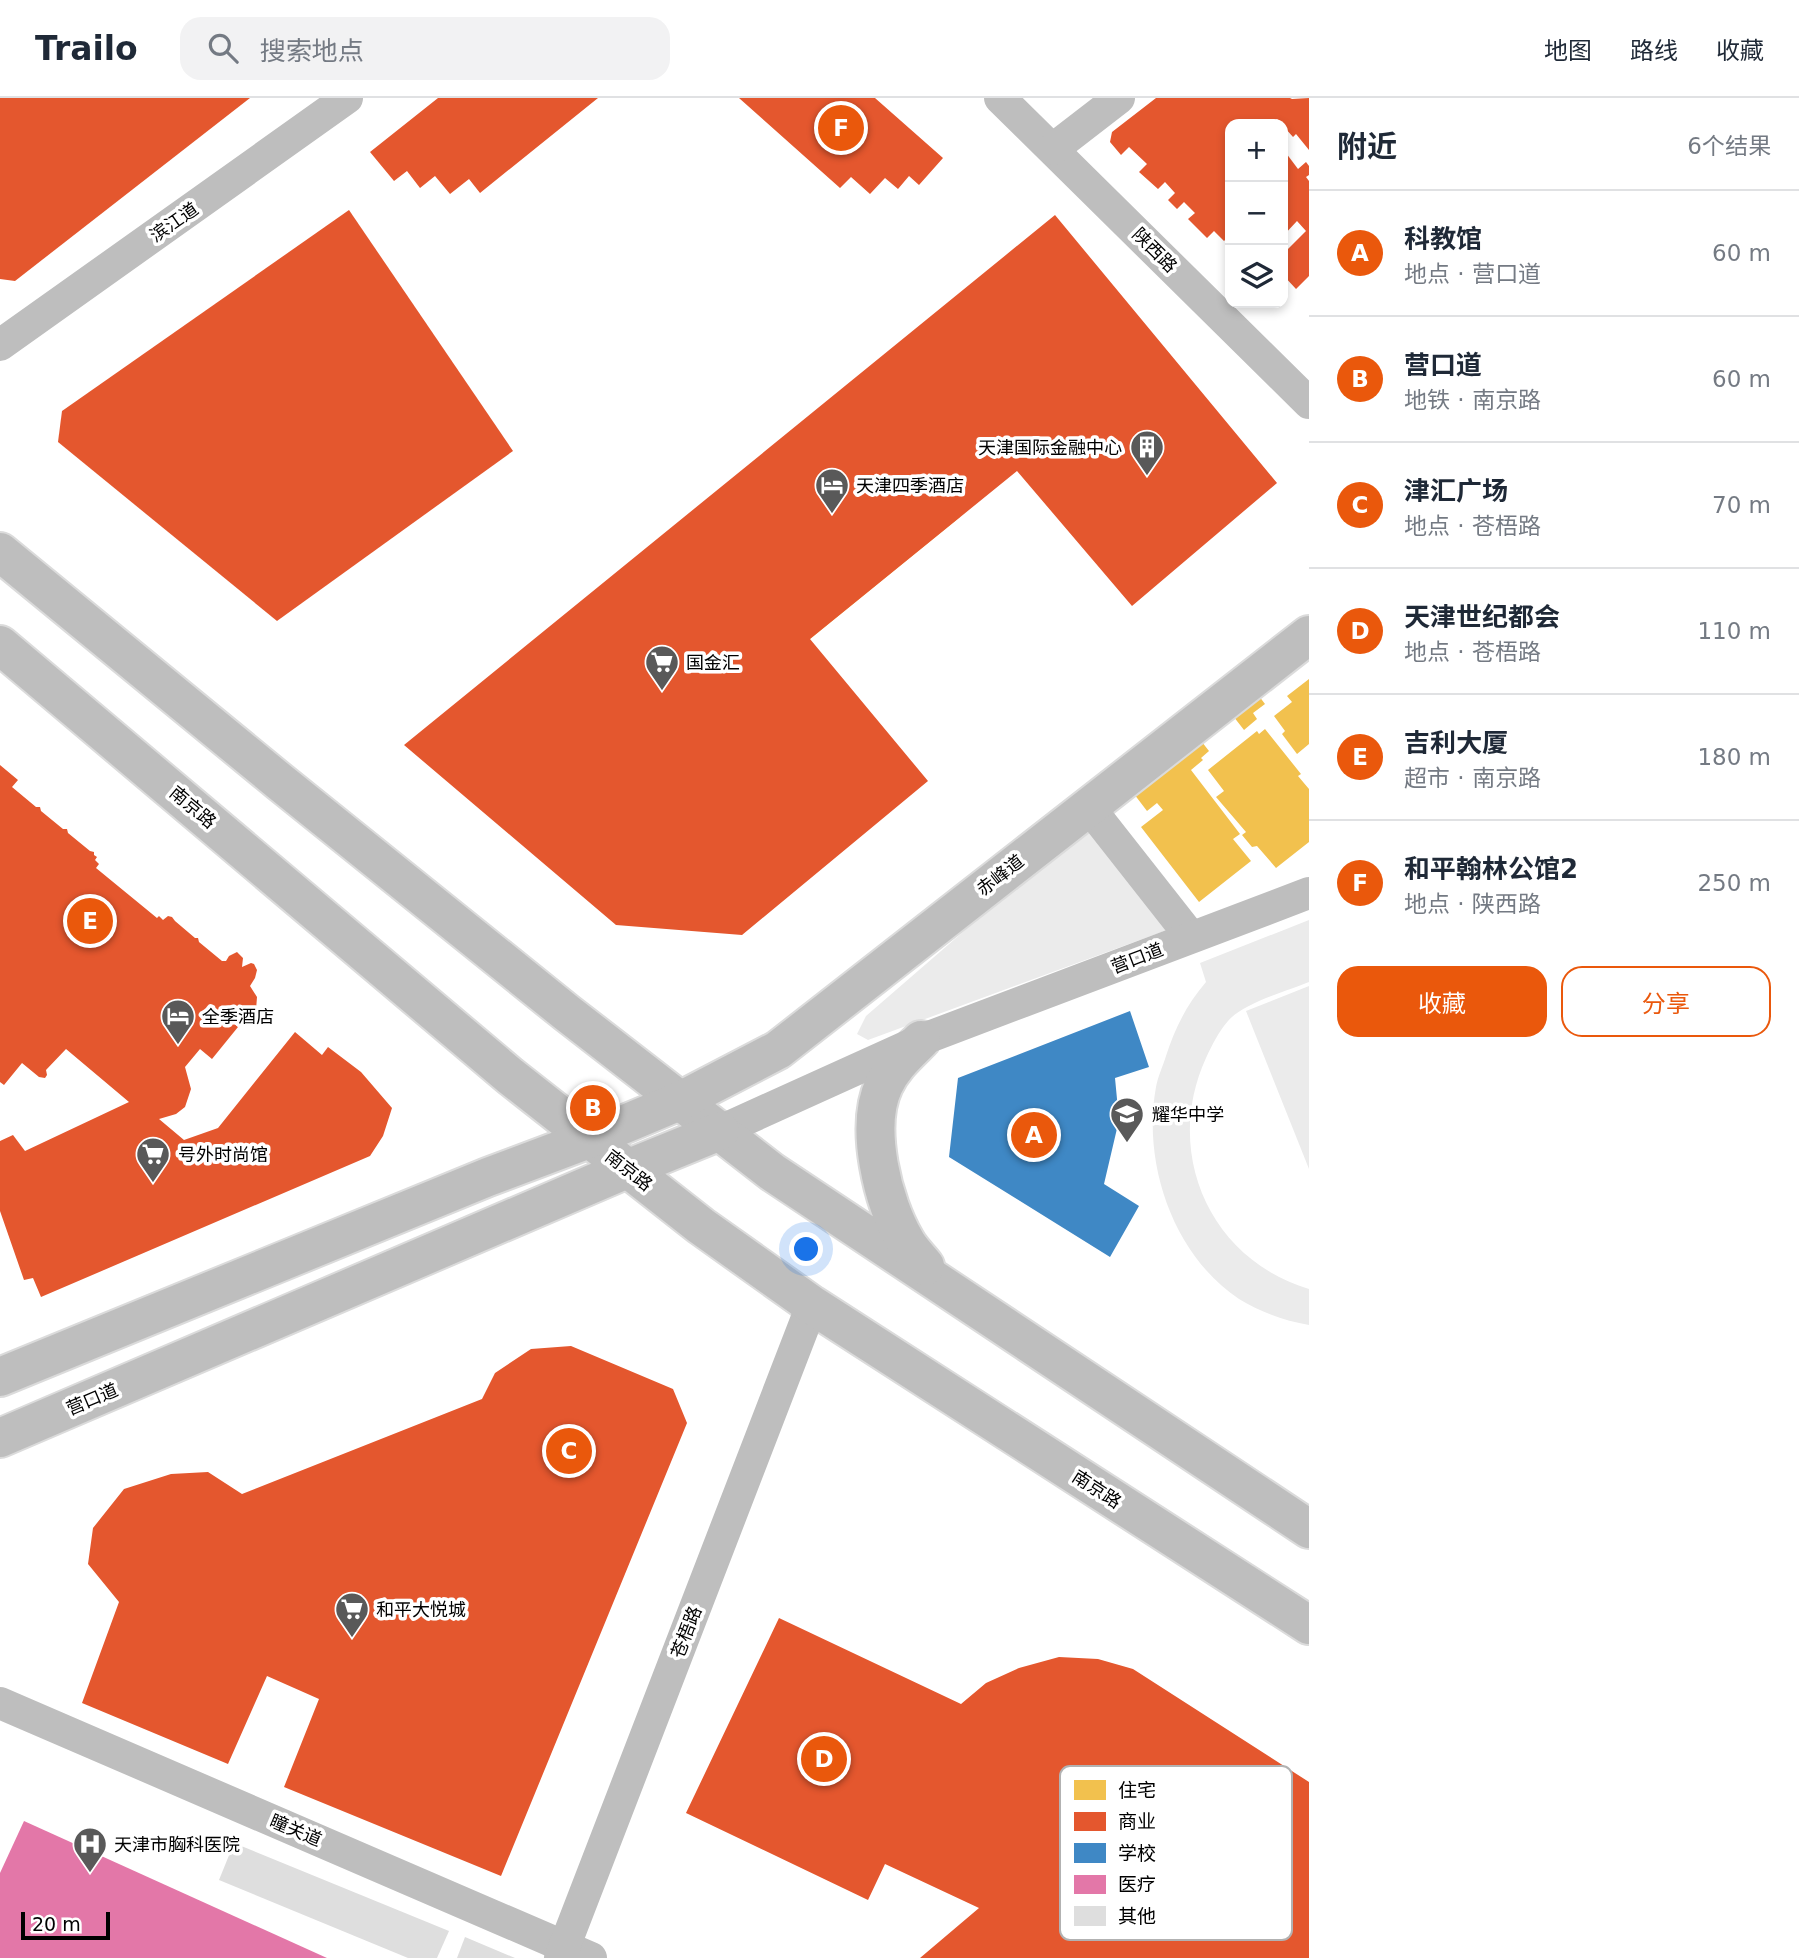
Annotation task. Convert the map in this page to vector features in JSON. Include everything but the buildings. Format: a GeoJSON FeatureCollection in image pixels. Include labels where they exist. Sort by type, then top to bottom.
{"type":"FeatureCollection","features":[{"type":"Feature","properties":{"kind":"main road"},"geometry":{"type":"LineString","coordinates":[[0,552],[567,1013],[772,1172],[1309,1529]]}},
{"type":"Feature","properties":{"kind":"main road","name":"赤峰道"},"geometry":{"type":"LineString","coordinates":[[681,1100],[778,1050],[1309,635]]}},
{"type":"Feature","properties":{"kind":"main road","name":"南京路"},"geometry":{"type":"LineString","coordinates":[[0,645],[510,1076],[604,1132],[627,1169],[701,1226],[812,1305],[1309,1625]]}},
{"type":"Feature","properties":{"kind":"main road"},"geometry":{"type":"LineString","coordinates":[[921,1040],[894,1067],[882,1088],[877,1117],[877,1155],[884,1188],[896,1223],[906,1242],[942,1286]]}},
{"type":"Feature","properties":{"kind":"main road"},"geometry":{"type":"LineString","coordinates":[[0,1377],[681,1100]]}},
{"type":"Feature","properties":{"kind":"main road"},"geometry":{"type":"LineString","coordinates":[[604,1132],[666,1135],[720,1130]]}},
{"type":"Feature","properties":{"kind":"main road","name":"营口道"},"geometry":{"type":"LineString","coordinates":[[0,1438],[720,1130]]}},
{"type":"Feature","properties":{"kind":"street","name":"滨江道"},"geometry":{"type":"LineString","coordinates":[[0,345],[347,98]]}},
{"type":"Feature","properties":{"kind":"street","name":"陕西路"},"geometry":{"type":"LineString","coordinates":[[1000,98],[1309,403]]}},
{"type":"Feature","properties":{"kind":"street"},"geometry":{"type":"LineString","coordinates":[[1053,149],[1119,98]]}},
{"type":"Feature","properties":{"kind":"street"},"geometry":{"type":"LineString","coordinates":[[1088,806],[1191,937]]}},
{"type":"Feature","properties":{"kind":"street","name":"营口道"},"geometry":{"type":"LineString","coordinates":[[720,1130],[921,1040],[1309,892]]}},
{"type":"Feature","properties":{"kind":"street","name":"苍梧路"},"geometry":{"type":"LineString","coordinates":[[572,1954],[812,1305]]}},
{"type":"Feature","properties":{"kind":"street","name":"瞳关道"},"geometry":{"type":"LineString","coordinates":[[0,1703],[572,1954]]}},
{"type":"Feature","properties":{"kind":"shaded area"},"geometry":{"type":"Polygon","coordinates":[[[1085,826],[1167,930],[868,1040],[857,1034],[866,1016],[1085,826]]]}},
{"type":"Feature","properties":{"kind":"shaded area"},"geometry":{"type":"Polygon","coordinates":[[[1309,920],[1309,982],[1254,1003],[1225,1025],[1206,1058],[1194,1094],[1190,1130],[1193,1164],[1204,1198],[1221,1228],[1245,1253],[1274,1274],[1309,1289],[1309,1325],[1273,1315],[1239,1299],[1216,1280],[1196,1258],[1180,1233],[1159,1176],[1153,1116],[1157,1083],[1173,1036],[1187,1008],[1206,982],[1200,963],[1309,920]]]}},
{"type":"Feature","properties":{"kind":"shaded area"},"geometry":{"type":"Polygon","coordinates":[[[1309,986],[1309,1169],[1246,1011],[1309,986]]]}},
{"type":"Feature","properties":{"kind":"place","name":"和平翰林公馆2"},"geometry":{"type":"Point","coordinates":[841,128]}},
{"type":"Feature","properties":{"kind":"place","name":"天津国际金融中心"},"geometry":{"type":"Point","coordinates":[1147,477]}},
{"type":"Feature","properties":{"kind":"place","name":"天津四季酒店"},"geometry":{"type":"Point","coordinates":[832,515]}},
{"type":"Feature","properties":{"kind":"place","name":"国金汇"},"geometry":{"type":"Point","coordinates":[662,692]}},
{"type":"Feature","properties":{"kind":"place","name":"吉利大厦"},"geometry":{"type":"Point","coordinates":[90,921]}},
{"type":"Feature","properties":{"kind":"place","name":"全季酒店"},"geometry":{"type":"Point","coordinates":[178,1046]}},
{"type":"Feature","properties":{"kind":"place","name":"营口道"},"geometry":{"type":"Point","coordinates":[593,1108]}},
{"type":"Feature","properties":{"kind":"place","name":"科教馆"},"geometry":{"type":"Point","coordinates":[1034,1135]}},
{"type":"Feature","properties":{"kind":"place","name":"耀华中学"},"geometry":{"type":"Point","coordinates":[1127,1144]}},
{"type":"Feature","properties":{"kind":"place","name":"号外时尚馆"},"geometry":{"type":"Point","coordinates":[153,1184]}},
{"type":"Feature","properties":{"kind":"place","name":"津汇广场"},"geometry":{"type":"Point","coordinates":[569,1451]}},
{"type":"Feature","properties":{"kind":"place","name":"和平大悦城"},"geometry":{"type":"Point","coordinates":[352,1639]}},
{"type":"Feature","properties":{"kind":"place","name":"天津世纪都会"},"geometry":{"type":"Point","coordinates":[824,1759]}},
{"type":"Feature","properties":{"kind":"place","name":"天津市胸科医院"},"geometry":{"type":"Point","coordinates":[90,1874]}}]}
